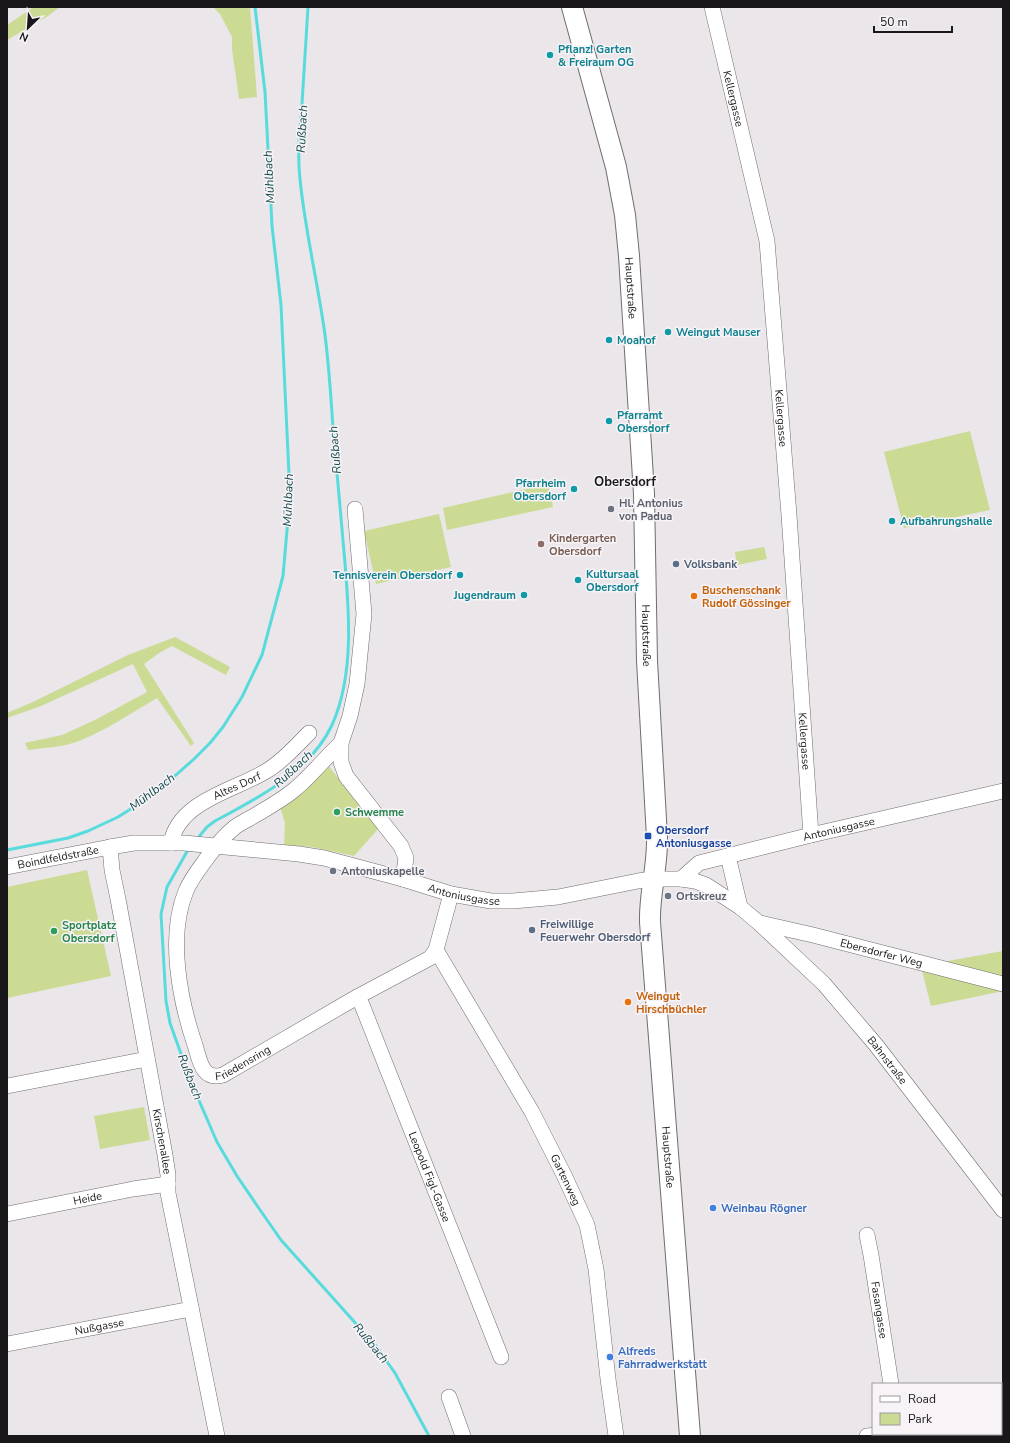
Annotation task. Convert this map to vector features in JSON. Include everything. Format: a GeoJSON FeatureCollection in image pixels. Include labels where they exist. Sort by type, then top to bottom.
{"type":"FeatureCollection","features":[{"type":"Feature","properties":{"kind":"main road","name":"Hauptstraße"},"geometry":{"type":"LineString","coordinates":[[572,7],[616,167],[625,215],[629,256],[644,494],[647,661],[658,837],[650,904],[650,922],[690,1436]]}},
{"type":"Feature","properties":{"kind":"street","name":"Kellergasse"},"geometry":{"type":"LineString","coordinates":[[712,7],[767,241],[789,515],[811,835]]}},
{"type":"Feature","properties":{"kind":"street"},"geometry":{"type":"LineString","coordinates":[[355,509],[364,614],[357,684],[350,716],[341,743],[342,762],[346,776],[401,846],[406,858],[403,878]]}},
{"type":"Feature","properties":{"kind":"street","name":"Altes Dorf"},"geometry":{"type":"LineString","coordinates":[[178,843],[173,832],[192,810],[212,796],[267,770],[289,754],[309,733]]}},
{"type":"Feature","properties":{"kind":"street","name":"Friedensring"},"geometry":{"type":"LineString","coordinates":[[341,743],[295,789],[270,807],[236,827],[211,846],[186,892],[179,917],[176,940],[181,987],[187,1017],[203,1068],[207,1074],[216,1078],[223,1075],[357,997],[430,958],[436,950]]}},
{"type":"Feature","properties":{"kind":"street","name":"Antoniusgasse"},"geometry":{"type":"LineString","coordinates":[[110,846],[134,843],[178,843],[299,854],[324,858],[403,878],[451,894],[491,901],[513,902],[558,898],[638,881],[654,871],[681,879],[699,863],[811,835],[1003,791]]}},
{"type":"Feature","properties":{"kind":"street","name":"Boindlfeldstraße"},"geometry":{"type":"LineString","coordinates":[[7,867],[110,846]]}},
{"type":"Feature","properties":{"kind":"street","name":"Kirschenallee"},"geometry":{"type":"LineString","coordinates":[[110,846],[112,870],[165,1155],[168,1193],[216,1436]]}},
{"type":"Feature","properties":{"kind":"street"},"geometry":{"type":"LineString","coordinates":[[728,856],[740,907]]}},
{"type":"Feature","properties":{"kind":"street","name":"Bahnstraße"},"geometry":{"type":"LineString","coordinates":[[681,879],[695,881],[706,885],[740,907],[759,923],[829,990],[876,1045],[1003,1210]]}},
{"type":"Feature","properties":{"kind":"street"},"geometry":{"type":"LineString","coordinates":[[436,950],[451,894]]}},
{"type":"Feature","properties":{"kind":"street","name":"Ebersdorfer Weg"},"geometry":{"type":"LineString","coordinates":[[759,923],[820,937],[1003,984]]}},
{"type":"Feature","properties":{"kind":"street","name":"Gartenweg"},"geometry":{"type":"LineString","coordinates":[[436,950],[532,1112],[564,1175],[587,1225],[596,1269],[616,1436]]}},
{"type":"Feature","properties":{"kind":"street","name":"Leopold Figl-Gasse"},"geometry":{"type":"LineString","coordinates":[[357,997],[362,1005],[501,1357]]}},
{"type":"Feature","properties":{"kind":"street"},"geometry":{"type":"LineString","coordinates":[[7,1086],[147,1059]]}},
{"type":"Feature","properties":{"kind":"street","name":"Heide"},"geometry":{"type":"LineString","coordinates":[[7,1214],[133,1189],[168,1184]]}},
{"type":"Feature","properties":{"kind":"street","name":"Fasangasse"},"geometry":{"type":"LineString","coordinates":[[867,1235],[872,1255],[891,1383]]}},
{"type":"Feature","properties":{"kind":"street","name":"Nußgasse"},"geometry":{"type":"LineString","coordinates":[[7,1344],[191,1309]]}},
{"type":"Feature","properties":{"kind":"street"},"geometry":{"type":"LineString","coordinates":[[449,1397],[464,1436]]}},
{"type":"Feature","properties":{"kind":"street"},"geometry":{"type":"LineString","coordinates":[[867,1436],[878,1435]]}},
{"type":"Feature","properties":{"kind":"green space"},"geometry":{"type":"Polygon","coordinates":[[[34,7],[60,7],[48,16],[7,40],[7,25],[34,7]]]}},
{"type":"Feature","properties":{"kind":"green space"},"geometry":{"type":"Polygon","coordinates":[[[213,7],[250,7],[257,97],[239,99],[232,49],[232,37],[220,14],[213,7]]]}},
{"type":"Feature","properties":{"kind":"green space"},"geometry":{"type":"Polygon","coordinates":[[[970,431],[990,510],[904,528],[884,452],[970,431]]]}},
{"type":"Feature","properties":{"kind":"green space"},"geometry":{"type":"Polygon","coordinates":[[[548,484],[553,507],[447,530],[443,508],[548,484]]]}},
{"type":"Feature","properties":{"kind":"green space"},"geometry":{"type":"Polygon","coordinates":[[[439,514],[451,567],[376,584],[364,531],[439,514]]]}},
{"type":"Feature","properties":{"kind":"green space"},"geometry":{"type":"Polygon","coordinates":[[[764,547],[767,559],[737,565],[735,552],[764,547]]]}},
{"type":"Feature","properties":{"kind":"green space"},"geometry":{"type":"Polygon","coordinates":[[[175,637],[230,667],[226,675],[172,646],[144,664],[194,743],[191,746],[157,698],[109,727],[89,737],[60,746],[28,750],[25,743],[62,735],[95,720],[147,692],[133,664],[41,706],[7,718],[7,713],[33,702],[128,655],[175,637]]]}},
{"type":"Feature","properties":{"kind":"green space","name":"Schwemme"},"geometry":{"type":"Polygon","coordinates":[[[328,765],[378,829],[354,856],[312,847],[284,845],[285,823],[280,807],[328,765]]]}},
{"type":"Feature","properties":{"kind":"green space","name":"Sportplatz Obersdorf"},"geometry":{"type":"Polygon","coordinates":[[[87,870],[111,976],[7,998],[7,887],[87,870]]]}},
{"type":"Feature","properties":{"kind":"green space"},"geometry":{"type":"Polygon","coordinates":[[[1003,951],[1003,979],[937,963],[1003,951]]]}},
{"type":"Feature","properties":{"kind":"green space"},"geometry":{"type":"Polygon","coordinates":[[[921,967],[1003,991],[931,1006],[921,967]]]}},
{"type":"Feature","properties":{"kind":"green space"},"geometry":{"type":"Polygon","coordinates":[[[144,1107],[150,1140],[100,1149],[94,1116],[144,1107]]]}},
{"type":"Feature","properties":{"kind":"waterway","name":"Mühlbach"},"geometry":{"type":"LineString","coordinates":[[7,850],[68,838],[88,831],[118,817],[145,800],[194,759],[223,727],[242,697],[262,655],[283,576],[290,496],[281,305],[272,226],[265,92],[255,7]]}},
{"type":"Feature","properties":{"kind":"waterway","name":"Rußbach"},"geometry":{"type":"LineString","coordinates":[[197,839],[207,827],[215,821],[265,793],[297,770],[310,757],[322,742],[332,725],[340,703],[345,679],[348,654],[348,603],[329,370],[325,335],[305,218],[299,170],[299,142],[308,7]]}},
{"type":"Feature","properties":{"kind":"waterway","name":"Rußbach"},"geometry":{"type":"LineString","coordinates":[[189,848],[167,887],[161,914],[166,1001],[170,1023],[191,1082],[217,1142],[237,1176],[281,1240],[376,1346],[395,1373],[429,1436]]}},
{"type":"Feature","properties":{"kind":"place","name":"Pflanz! Garten & Freiraum OG"},"geometry":{"type":"Point","coordinates":[550,55]}},
{"type":"Feature","properties":{"kind":"place","name":"Weingut Mauser"},"geometry":{"type":"Point","coordinates":[668,332]}},
{"type":"Feature","properties":{"kind":"place","name":"Moahof"},"geometry":{"type":"Point","coordinates":[609,340]}},
{"type":"Feature","properties":{"kind":"place","name":"Pfarramt Obersdorf"},"geometry":{"type":"Point","coordinates":[609,421]}},
{"type":"Feature","properties":{"kind":"place","name":"Pfarrheim Obersdorf"},"geometry":{"type":"Point","coordinates":[574,489]}},
{"type":"Feature","properties":{"kind":"place","name":"Hl. Antonius von Padua"},"geometry":{"type":"Point","coordinates":[611,509]}},
{"type":"Feature","properties":{"kind":"place","name":"Aufbahrungshalle"},"geometry":{"type":"Point","coordinates":[892,521]}},
{"type":"Feature","properties":{"kind":"place","name":"Kindergarten Obersdorf"},"geometry":{"type":"Point","coordinates":[541,544]}},
{"type":"Feature","properties":{"kind":"place","name":"Volksbank"},"geometry":{"type":"Point","coordinates":[676,564]}},
{"type":"Feature","properties":{"kind":"place","name":"Tennisverein Obersdorf"},"geometry":{"type":"Point","coordinates":[460,575]}},
{"type":"Feature","properties":{"kind":"place","name":"Kultursaal Obersdorf"},"geometry":{"type":"Point","coordinates":[578,580]}},
{"type":"Feature","properties":{"kind":"place","name":"Jugendraum"},"geometry":{"type":"Point","coordinates":[524,595]}},
{"type":"Feature","properties":{"kind":"place","name":"Buschenschank Rudolf Gössinger"},"geometry":{"type":"Point","coordinates":[694,596]}},
{"type":"Feature","properties":{"kind":"place","name":"Schwemme"},"geometry":{"type":"Point","coordinates":[337,812]}},
{"type":"Feature","properties":{"kind":"place","name":"Obersdorf Antoniusgasse"},"geometry":{"type":"Point","coordinates":[648,836]}},
{"type":"Feature","properties":{"kind":"place","name":"Antoniuskapelle"},"geometry":{"type":"Point","coordinates":[333,871]}},
{"type":"Feature","properties":{"kind":"place","name":"Ortskreuz"},"geometry":{"type":"Point","coordinates":[668,896]}},
{"type":"Feature","properties":{"kind":"place","name":"Freiwillige Feuerwehr Obersdorf"},"geometry":{"type":"Point","coordinates":[532,930]}},
{"type":"Feature","properties":{"kind":"place","name":"Sportplatz Obersdorf"},"geometry":{"type":"Point","coordinates":[54,931]}},
{"type":"Feature","properties":{"kind":"place","name":"Weingut Hirschbüchler"},"geometry":{"type":"Point","coordinates":[628,1002]}},
{"type":"Feature","properties":{"kind":"place","name":"Weinbau Rögner"},"geometry":{"type":"Point","coordinates":[713,1208]}},
{"type":"Feature","properties":{"kind":"place","name":"Alfreds Fahrradwerkstatt"},"geometry":{"type":"Point","coordinates":[610,1357]}},
{"type":"Feature","properties":{"kind":"district","name":"Obersdorf"},"geometry":{"type":"Point","coordinates":[625,481]}}]}
